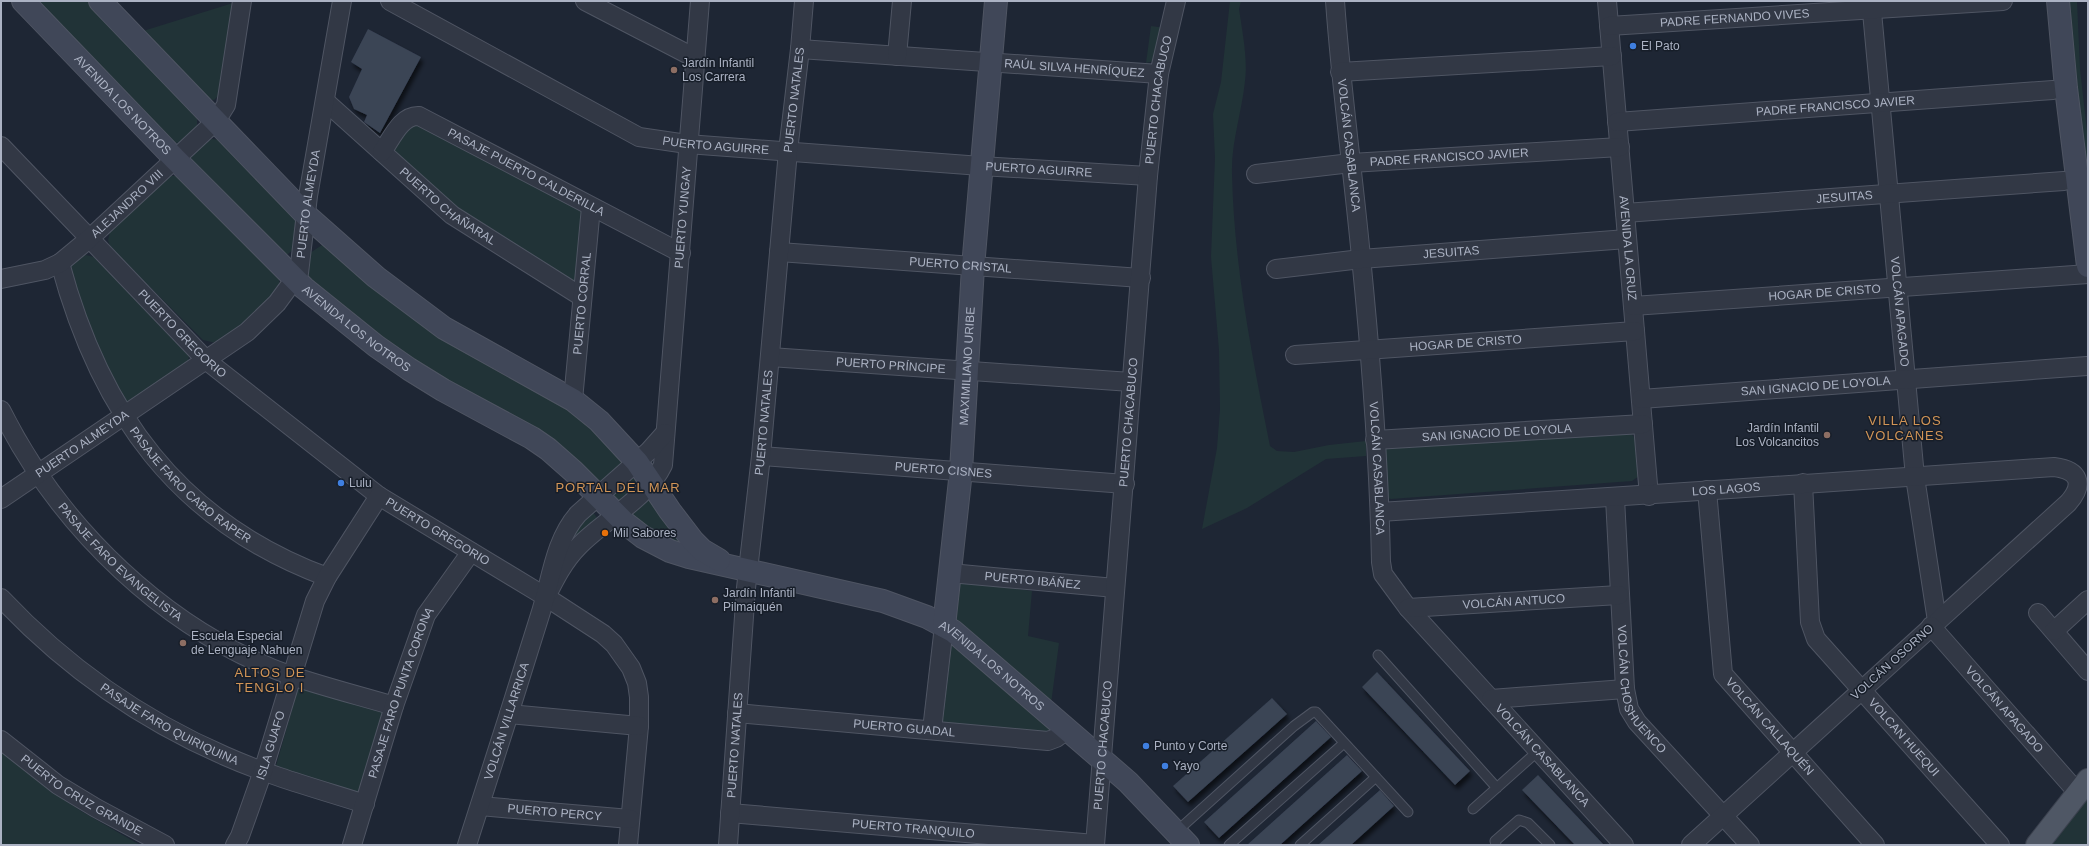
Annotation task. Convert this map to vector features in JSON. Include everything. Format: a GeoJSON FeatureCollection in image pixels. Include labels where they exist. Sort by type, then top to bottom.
{"type":"FeatureCollection","features":[{"type":"Feature","properties":{"kind":"main road","name":"AVENIDA LOS NOTROS"},"geometry":{"type":"LineString","coordinates":[[23,1],[175,159],[295,279],[376,346],[443,390],[526,434],[548,449],[616,515],[644,537],[670,551],[696,559],[882,601],[927,617],[944,626],[971,646],[1068,729],[1144,798],[1182,838]]}},
{"type":"Feature","properties":{"kind":"main road","name":"AVENIDA LOS NOTROS"},"geometry":{"type":"LineString","coordinates":[[100,1],[306,216],[376,277],[438,324],[467,342],[573,400],[599,421],[637,462],[652,482],[680,526],[702,550],[723,562],[748,571]]}},
{"type":"Feature","properties":{"kind":"main road","name":"MAXIMILIANO URIBE"},"geometry":{"type":"LineString","coordinates":[[944,626],[961,471],[973,267],[996,1]]}},
{"type":"Feature","properties":{"kind":"main road"},"geometry":{"type":"LineString","coordinates":[[2058,1],[2066,88],[2088,266]]}},
{"type":"Feature","properties":{"kind":"main road"},"geometry":{"type":"LineString","coordinates":[[2037,845],[2083,786]]}},
{"type":"Feature","properties":{"kind":"street","name":"ALEJANDRO VIII"},"geometry":{"type":"LineString","coordinates":[[1,278],[45,270],[60,263],[89,239],[216,121],[226,105],[242,1]]}},
{"type":"Feature","properties":{"kind":"street","name":"PUERTO ALMEYDA"},"geometry":{"type":"LineString","coordinates":[[1,499],[207,361],[258,322],[277,303],[295,279],[301,265],[306,216],[342,1]]}},
{"type":"Feature","properties":{"kind":"street","name":"PUERTO AGUIRRE"},"geometry":{"type":"LineString","coordinates":[[390,1],[639,138],[688,144],[788,150],[982,166],[1148,176]]}},
{"type":"Feature","properties":{"kind":"street"},"geometry":{"type":"LineString","coordinates":[[585,1],[695,58]]}},
{"type":"Feature","properties":{"kind":"street","name":"PUERTO YUNGAY"},"geometry":{"type":"LineString","coordinates":[[652,482],[663,465],[664,433],[681,253],[688,144],[700,1]]}},
{"type":"Feature","properties":{"kind":"street","name":"PUERTO NATALES"},"geometry":{"type":"LineString","coordinates":[[728,845],[748,571],[761,456],[788,150],[800,50],[804,1]]}},
{"type":"Feature","properties":{"kind":"street"},"geometry":{"type":"LineString","coordinates":[[897,56],[902,1]]}},
{"type":"Feature","properties":{"kind":"street","name":"PUERTO CHACABUCO"},"geometry":{"type":"LineString","coordinates":[[1095,844],[1115,588],[1125,484],[1131,382],[1141,278],[1148,176],[1159,74],[1176,1]]}},
{"type":"Feature","properties":{"kind":"street","name":"VOLCÁN CASABLANCA"},"geometry":{"type":"LineString","coordinates":[[1335,1],[1340,72],[1361,259],[1380,512],[1380,562],[1383,574],[1408,608],[1624,845]]}},
{"type":"Feature","properties":{"kind":"street","name":"AVENIDA LA CRUZ"},"geometry":{"type":"LineString","coordinates":[[1607,1],[1649,496]]}},
{"type":"Feature","properties":{"kind":"street","name":"PADRE FERNANDO VIVES"},"geometry":{"type":"LineString","coordinates":[[1609,26],[1872,5],[2003,1]]}},
{"type":"Feature","properties":{"kind":"street","name":"VOLCÁN APAGADO"},"geometry":{"type":"LineString","coordinates":[[1872,5],[1915,477],[1934,624],[2083,786]]}},
{"type":"Feature","properties":{"kind":"street","name":"RAÚL SILVA HENRÍQUEZ"},"geometry":{"type":"LineString","coordinates":[[800,50],[1159,74]]}},
{"type":"Feature","properties":{"kind":"street"},"geometry":{"type":"LineString","coordinates":[[1340,72],[1612,56]]}},
{"type":"Feature","properties":{"kind":"street","name":"PADRE FRANCISCO JAVIER"},"geometry":{"type":"LineString","coordinates":[[1617,122],[2053,90]]}},
{"type":"Feature","properties":{"kind":"street","name":"PUERTO CHAÑARAL"},"geometry":{"type":"LineString","coordinates":[[325,101],[452,214],[582,297]]}},
{"type":"Feature","properties":{"kind":"street","name":"PASAJE PUERTO CALDERILLA"},"geometry":{"type":"LineString","coordinates":[[382,152],[404,121],[411,116],[419,116],[681,253]]}},
{"type":"Feature","properties":{"kind":"street","name":"PUERTO GREGORIO"},"geometry":{"type":"LineString","coordinates":[[1,146],[207,361],[379,496],[546,597],[603,634],[614,644],[624,656],[637,683],[639,697],[639,726],[628,845]]}},
{"type":"Feature","properties":{"kind":"street","name":"PADRE FRANCISCO JAVIER"},"geometry":{"type":"LineString","coordinates":[[1256,174],[1351,163],[1620,147]]}},
{"type":"Feature","properties":{"kind":"street","name":"JESUITAS"},"geometry":{"type":"LineString","coordinates":[[1625,213],[2064,181]]}},
{"type":"Feature","properties":{"kind":"street","name":"PUERTO CORRAL"},"geometry":{"type":"LineString","coordinates":[[573,400],[591,207]]}},
{"type":"Feature","properties":{"kind":"street","name":"JESUITAS"},"geometry":{"type":"LineString","coordinates":[[1276,269],[1361,259],[1627,239]]}},
{"type":"Feature","properties":{"kind":"street","name":"PUERTO CRISTAL"},"geometry":{"type":"LineString","coordinates":[[779,252],[1141,278]]}},
{"type":"Feature","properties":{"kind":"street","name":"PASAJE FARO CABO RAPER"},"geometry":{"type":"LineString","coordinates":[[60,263],[83,336],[105,383],[123,416],[140,441],[160,465],[222,522],[274,556],[326,577]]}},
{"type":"Feature","properties":{"kind":"street","name":"HOGAR DE CRISTO"},"geometry":{"type":"LineString","coordinates":[[1633,306],[2088,274]]}},
{"type":"Feature","properties":{"kind":"street","name":"HOGAR DE CRISTO"},"geometry":{"type":"LineString","coordinates":[[1295,355],[1635,331]]}},
{"type":"Feature","properties":{"kind":"street","name":"PUERTO PRÍNCIPE"},"geometry":{"type":"LineString","coordinates":[[770,356],[1131,382]]}},
{"type":"Feature","properties":{"kind":"street","name":"SAN IGNACIO DE LOYOLA"},"geometry":{"type":"LineString","coordinates":[[1641,399],[2086,366]]}},
{"type":"Feature","properties":{"kind":"street","name":"PASAJE FARO EVANGELISTA"},"geometry":{"type":"LineString","coordinates":[[1,410],[38,473],[98,546],[143,590],[199,630],[260,662],[292,675],[394,706]]}},
{"type":"Feature","properties":{"kind":"street","name":"SAN IGNACIO DE LOYOLA"},"geometry":{"type":"LineString","coordinates":[[1375,440],[1643,424]]}},
{"type":"Feature","properties":{"kind":"street"},"geometry":{"type":"LineString","coordinates":[[637,462],[664,433]]}},
{"type":"Feature","properties":{"kind":"street","name":"PUERTO CISNES"},"geometry":{"type":"LineString","coordinates":[[761,456],[1125,484]]}},
{"type":"Feature","properties":{"kind":"street","name":"VOLCÁN VILLARRICA"},"geometry":{"type":"LineString","coordinates":[[467,845],[546,597],[560,544],[569,524],[637,462]]}},
{"type":"Feature","properties":{"kind":"street","name":"LOS LAGOS"},"geometry":{"type":"LineString","coordinates":[[1380,512],[1649,496],[1803,483],[2054,467],[2072,473]]}},
{"type":"Feature","properties":{"kind":"street","name":"VOLCÁN OSORNO"},"geometry":{"type":"LineString","coordinates":[[1691,845],[2068,503],[2075,495],[2078,487],[2076,477],[2072,473]]}},
{"type":"Feature","properties":{"kind":"street","name":"VOLCÁN VILLARRICA"},"geometry":{"type":"LineString","coordinates":[[546,597],[557,575],[579,545],[616,515],[652,482]]}},
{"type":"Feature","properties":{"kind":"street","name":"VOLCAN HUEQUI"},"geometry":{"type":"LineString","coordinates":[[1803,483],[1812,629],[1816,639],[2000,845]]}},
{"type":"Feature","properties":{"kind":"street","name":"VOLCÁN CALLAQUÉN"},"geometry":{"type":"LineString","coordinates":[[1707,490],[1721,670],[1726,680],[1875,845]]}},
{"type":"Feature","properties":{"kind":"street","name":"ISLA GUAFO"},"geometry":{"type":"LineString","coordinates":[[235,845],[240,836],[263,771],[315,601],[326,577],[379,496]]}},
{"type":"Feature","properties":{"kind":"street","name":"VOLCÁN CHOSHUENCO"},"geometry":{"type":"LineString","coordinates":[[1615,498],[1625,689],[1629,709],[1637,722],[1750,845]]}},
{"type":"Feature","properties":{"kind":"street","name":"PASAJE FARO PUNTA CORONA"},"geometry":{"type":"LineString","coordinates":[[352,845],[394,706],[426,615],[471,552]]}},
{"type":"Feature","properties":{"kind":"street","name":"PUERTO IBÁÑEZ"},"geometry":{"type":"LineString","coordinates":[[950,573],[1115,588]]}},
{"type":"Feature","properties":{"kind":"street","name":"VOLCÁN ANTUCO"},"geometry":{"type":"LineString","coordinates":[[1408,608],[1619,595]]}},
{"type":"Feature","properties":{"kind":"street","name":"PASAJE FARO QUIRIQUINA"},"geometry":{"type":"LineString","coordinates":[[1,598],[24,622],[53,648],[117,696],[188,738],[263,771],[365,804]]}},
{"type":"Feature","properties":{"kind":"street"},"geometry":{"type":"LineString","coordinates":[[2054,631],[2088,600]]}},
{"type":"Feature","properties":{"kind":"street"},"geometry":{"type":"LineString","coordinates":[[2038,613],[2088,671]]}},
{"type":"Feature","properties":{"kind":"street","name":"MAXIMILIANO URIBE"},"geometry":{"type":"LineString","coordinates":[[932,730],[944,626]]}},
{"type":"Feature","properties":{"kind":"street"},"geometry":{"type":"LineString","coordinates":[[1491,700],[1625,689]]}},
{"type":"Feature","properties":{"kind":"street"},"geometry":{"type":"LineString","coordinates":[[509,714],[639,726]]}},
{"type":"Feature","properties":{"kind":"street","name":"PUERTO GUADAL"},"geometry":{"type":"LineString","coordinates":[[737,714],[1048,740],[1056,738],[1068,729]]}},
{"type":"Feature","properties":{"kind":"street","name":"PUERTO CRUZ GRANDE"},"geometry":{"type":"LineString","coordinates":[[1,740],[58,785],[96,808],[165,845]]}},
{"type":"Feature","properties":{"kind":"street","name":"PUERTO PERCY"},"geometry":{"type":"LineString","coordinates":[[480,806],[630,819]]}},
{"type":"Feature","properties":{"kind":"street","name":"PUERTO TRANQUILO"},"geometry":{"type":"LineString","coordinates":[[730,813],[1095,844]]}},
{"type":"Feature","properties":{"kind":"lane"},"geometry":{"type":"LineString","coordinates":[[1378,656],[1497,788]]}},
{"type":"Feature","properties":{"kind":"lane"},"geometry":{"type":"LineString","coordinates":[[1182,838],[1309,713],[1316,712],[1408,812]]}},
{"type":"Feature","properties":{"kind":"lane"},"geometry":{"type":"LineString","coordinates":[[1229,845],[1344,743]]}},
{"type":"Feature","properties":{"kind":"lane"},"geometry":{"type":"LineString","coordinates":[[1473,809],[1538,751]]}},
{"type":"Feature","properties":{"kind":"lane"},"geometry":{"type":"LineString","coordinates":[[1300,845],[1376,777]]}},
{"type":"Feature","properties":{"kind":"lane"},"geometry":{"type":"LineString","coordinates":[[1496,845],[1495,842],[1519,820],[1528,824],[1550,845]]}},
{"type":"Feature","properties":{"kind":"shaded area"},"geometry":{"type":"Polygon","coordinates":[[[33,1],[90,1],[197,112],[197,129],[182,142],[171,142],[33,1]]]}},
{"type":"Feature","properties":{"kind":"shaded area"},"geometry":{"type":"Polygon","coordinates":[[[1230,1],[1241,1],[1239,9],[1246,63],[1244,93],[1232,162],[1233,208],[1236,243],[1245,311],[1270,446],[1277,451],[1294,452],[1329,445],[1366,441],[1366,456],[1326,459],[1247,508],[1202,529],[1217,448],[1220,409],[1219,350],[1211,257],[1215,158],[1213,114],[1221,82],[1230,1]]]}},
{"type":"Feature","properties":{"kind":"shaded area"},"geometry":{"type":"Polygon","coordinates":[[[2067,1],[2077,1],[2080,69],[2088,140],[2088,206],[2067,1]]]}},
{"type":"Feature","properties":{"kind":"shaded area"},"geometry":{"type":"Polygon","coordinates":[[[233,3],[219,95],[214,100],[204,99],[140,32],[233,3]]]}},
{"type":"Feature","properties":{"kind":"shaded area"},"geometry":{"type":"Polygon","coordinates":[[[1151,26],[1166,28],[1154,61],[1146,63],[1151,26]]]}},
{"type":"Feature","properties":{"kind":"shaded area"},"geometry":{"type":"Polygon","coordinates":[[[413,121],[577,205],[583,213],[577,282],[573,284],[457,208],[397,159],[394,146],[413,121]]]}},
{"type":"Feature","properties":{"kind":"shaded area"},"geometry":{"type":"Polygon","coordinates":[[[212,139],[221,140],[296,219],[294,249],[288,254],[282,254],[191,164],[192,155],[197,147],[200,144],[212,139]]]}},
{"type":"Feature","properties":{"kind":"shaded area"},"geometry":{"type":"Polygon","coordinates":[[[171,176],[179,176],[277,271],[278,274],[278,292],[268,306],[216,343],[203,340],[110,247],[108,240],[110,232],[165,179],[171,176]]]}},
{"type":"Feature","properties":{"kind":"shaded area"},"geometry":{"type":"Polygon","coordinates":[[[322,245],[327,246],[568,404],[624,460],[621,465],[600,483],[400,352],[308,279],[310,253],[322,245]]]}},
{"type":"Feature","properties":{"kind":"shaded area"},"geometry":{"type":"Polygon","coordinates":[[[86,255],[94,257],[189,356],[187,365],[131,402],[125,402],[86,327],[70,268],[76,258],[86,255]]]}},
{"type":"Feature","properties":{"kind":"shaded area"},"geometry":{"type":"Polygon","coordinates":[[[1627,430],[1638,445],[1639,451],[1639,476],[1632,481],[1391,499],[1388,498],[1385,490],[1384,450],[1388,448],[1627,430]]]}},
{"type":"Feature","properties":{"kind":"shaded area"},"geometry":{"type":"Polygon","coordinates":[[[632,477],[637,482],[628,495],[620,500],[613,499],[611,496],[632,477]]]}},
{"type":"Feature","properties":{"kind":"shaded area"},"geometry":{"type":"Polygon","coordinates":[[[649,493],[685,539],[677,549],[628,513],[649,493]]]}},
{"type":"Feature","properties":{"kind":"shaded area"},"geometry":{"type":"Polygon","coordinates":[[[592,511],[598,519],[584,533],[580,535],[573,534],[592,511]]]}},
{"type":"Feature","properties":{"kind":"shaded area"},"geometry":{"type":"Polygon","coordinates":[[[967,581],[1032,591],[1028,636],[1059,643],[1051,704],[952,622],[955,586],[967,581]]]}},
{"type":"Feature","properties":{"kind":"shaded area"},"geometry":{"type":"Polygon","coordinates":[[[950,645],[956,645],[1054,726],[1051,733],[941,724],[950,645]]]}},
{"type":"Feature","properties":{"kind":"shaded area"},"geometry":{"type":"Polygon","coordinates":[[[299,685],[381,707],[385,716],[362,791],[354,795],[279,771],[276,766],[299,685]]]}},
{"type":"Feature","properties":{"kind":"shaded area"},"geometry":{"type":"Polygon","coordinates":[[[1,751],[47,788],[81,811],[140,845],[1,845],[1,751]]]}},
{"type":"Feature","properties":{"kind":"shaded area"},"geometry":{"type":"Polygon","coordinates":[[[2088,789],[2088,845],[2044,845],[2088,789]]]}},
{"type":"Feature","properties":{"kind":"building"},"geometry":{"type":"Polygon","coordinates":[[[368,29],[421,57],[380,133],[364,122],[367,115],[354,109],[349,97],[362,69],[351,62],[368,29]]]}},
{"type":"Feature","properties":{"kind":"building"},"geometry":{"type":"Polygon","coordinates":[[[1377,672],[1470,771],[1455,785],[1362,687],[1377,672]]]}},
{"type":"Feature","properties":{"kind":"building"},"geometry":{"type":"Polygon","coordinates":[[[1272,698],[1287,714],[1188,802],[1173,786],[1272,698]]]}},
{"type":"Feature","properties":{"kind":"building"},"geometry":{"type":"Polygon","coordinates":[[[1316,721],[1331,737],[1219,838],[1204,822],[1316,721]]]}},
{"type":"Feature","properties":{"kind":"building"},"geometry":{"type":"Polygon","coordinates":[[[1347,755],[1362,771],[1280,845],[1247,845],[1347,755]]]}},
{"type":"Feature","properties":{"kind":"building"},"geometry":{"type":"Polygon","coordinates":[[[1538,775],[1604,845],[1575,845],[1522,790],[1538,775]]]}},
{"type":"Feature","properties":{"kind":"building"},"geometry":{"type":"Polygon","coordinates":[[[1380,790],[1394,806],[1351,845],[1318,845],[1380,790]]]}},
{"type":"Feature","properties":{"kind":"place","name":"El Pato"},"geometry":{"type":"Point","coordinates":[1633,46]}},
{"type":"Feature","properties":{"kind":"place","name":"Jardín Infantil Los Carrera"},"geometry":{"type":"Point","coordinates":[674,70]}},
{"type":"Feature","properties":{"kind":"place","name":"Jardín Infantil Los Volcancitos"},"geometry":{"type":"Point","coordinates":[1827,435]}},
{"type":"Feature","properties":{"kind":"place","name":"Lulu"},"geometry":{"type":"Point","coordinates":[341,483]}},
{"type":"Feature","properties":{"kind":"place","name":"Mil Sabores"},"geometry":{"type":"Point","coordinates":[605,533]}},
{"type":"Feature","properties":{"kind":"place","name":"Jardín Infantil Pilmaiquén"},"geometry":{"type":"Point","coordinates":[715,600]}},
{"type":"Feature","properties":{"kind":"place","name":"Escuela Especial de Lenguaje Nahuen"},"geometry":{"type":"Point","coordinates":[183,643]}},
{"type":"Feature","properties":{"kind":"place","name":"Punto y Corte"},"geometry":{"type":"Point","coordinates":[1146,746]}},
{"type":"Feature","properties":{"kind":"place","name":"Yayo"},"geometry":{"type":"Point","coordinates":[1165,766]}},
{"type":"Feature","properties":{"kind":"district","name":"VILLA LOS VOLCANES"},"geometry":{"type":"Point","coordinates":[1905,428]}},
{"type":"Feature","properties":{"kind":"district","name":"PORTAL DEL MAR"},"geometry":{"type":"Point","coordinates":[618,487]}},
{"type":"Feature","properties":{"kind":"district","name":"ALTOS DE TENGLO I"},"geometry":{"type":"Point","coordinates":[270,680]}}]}
